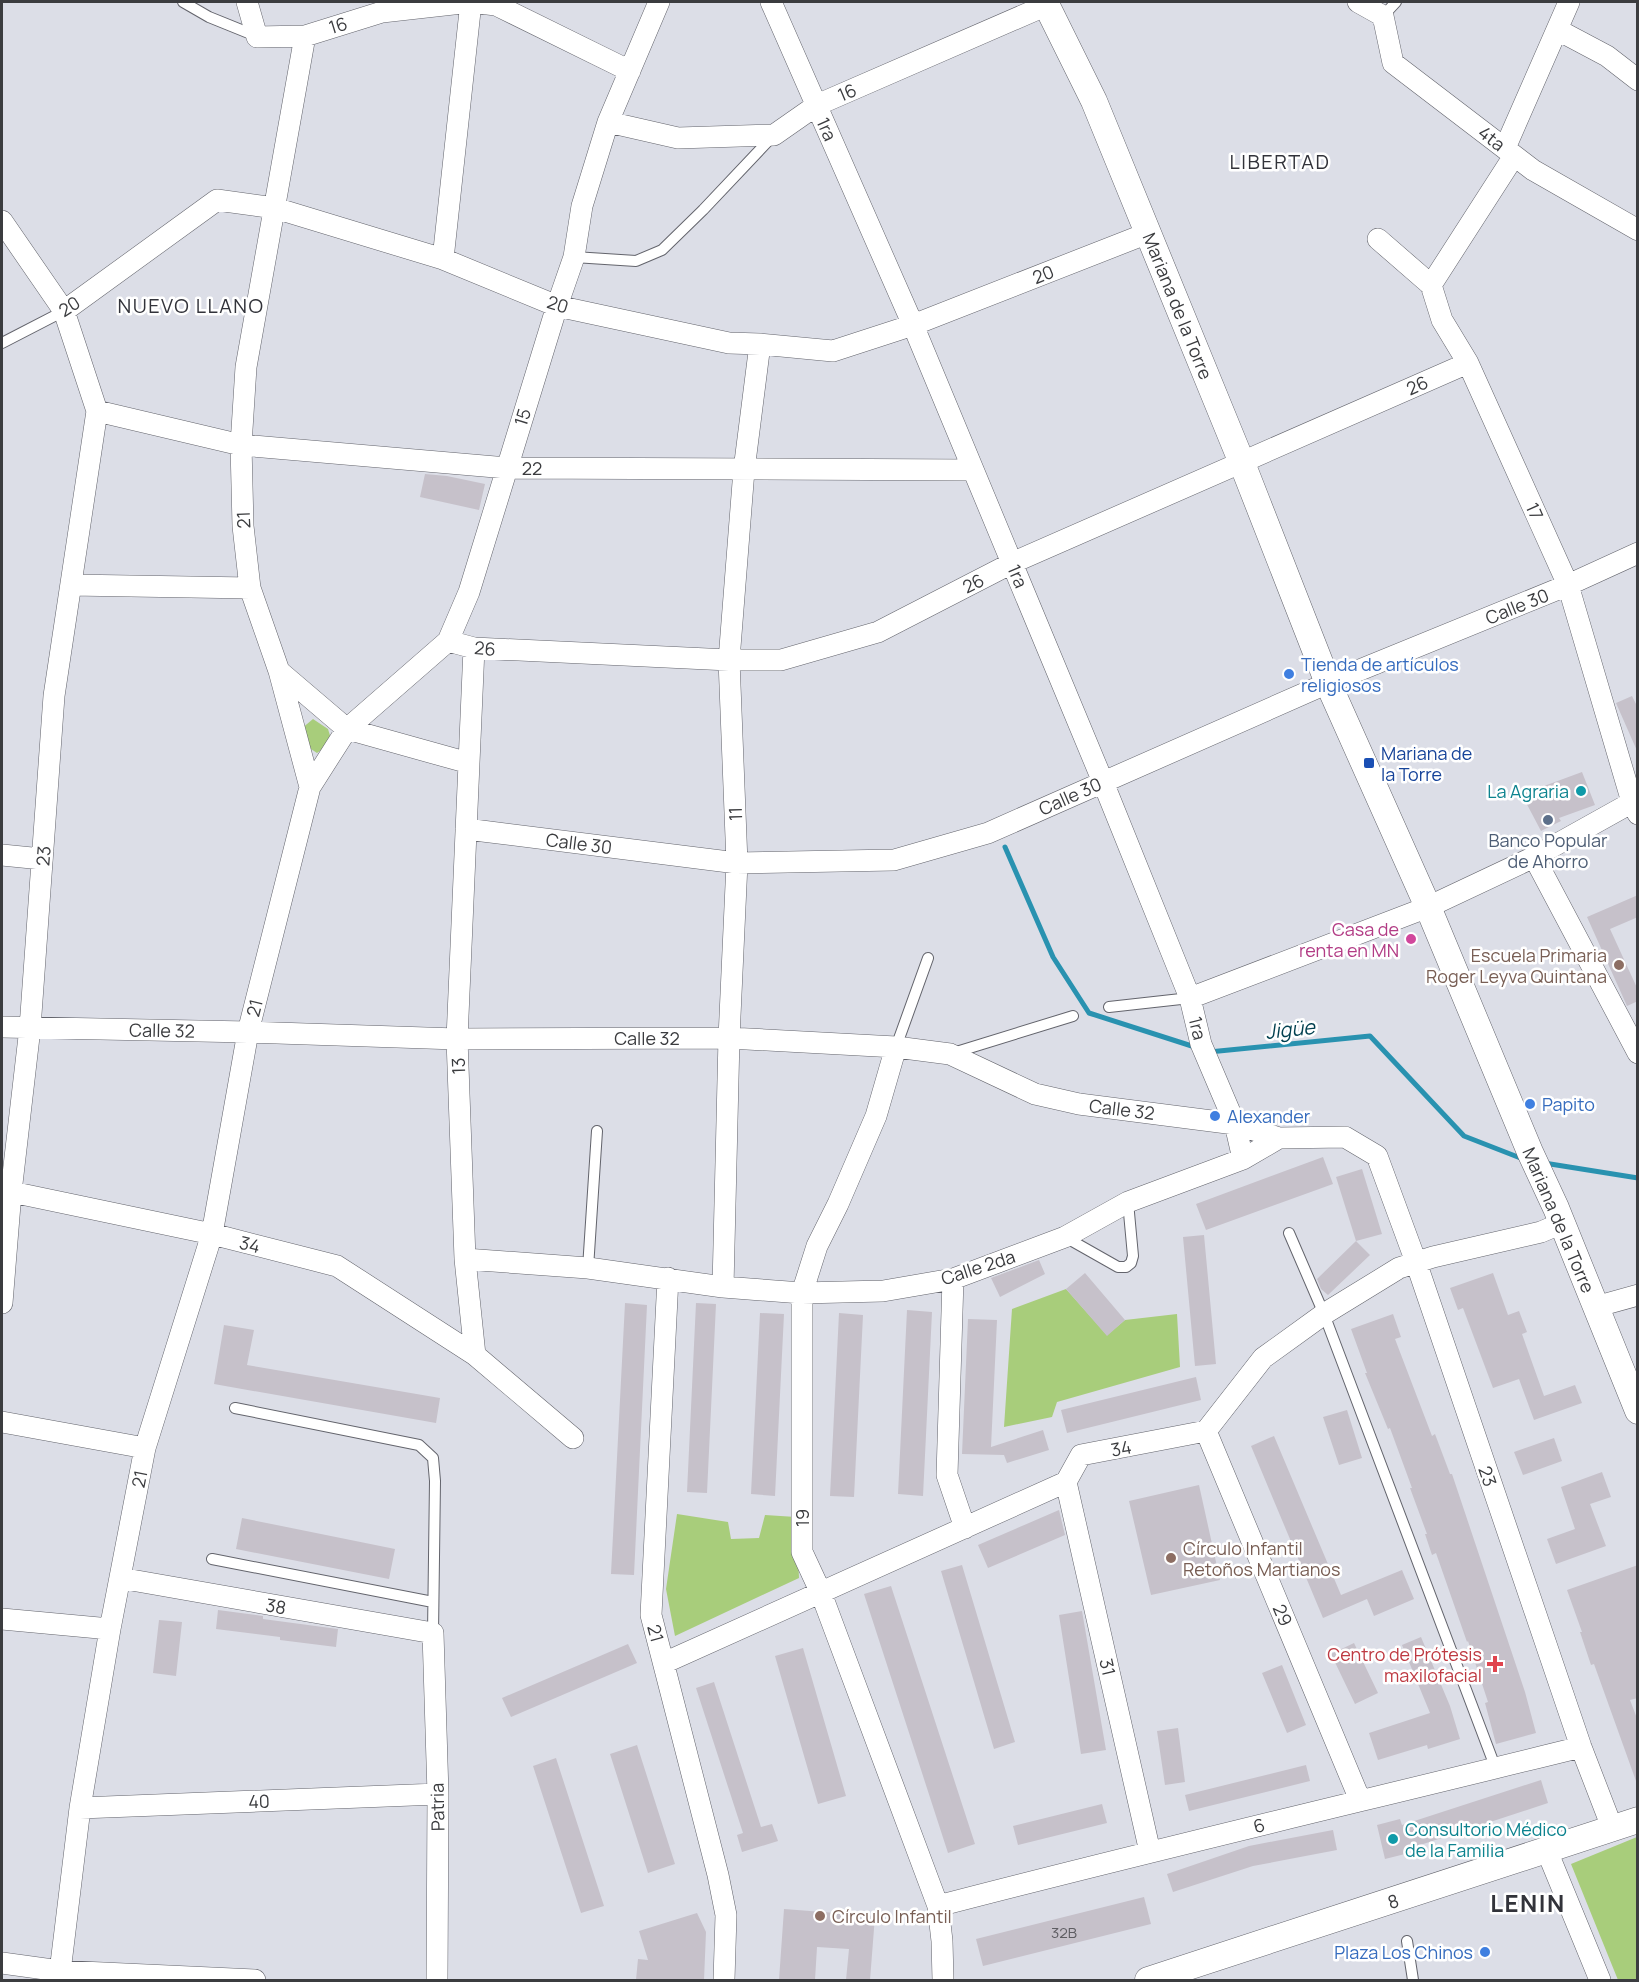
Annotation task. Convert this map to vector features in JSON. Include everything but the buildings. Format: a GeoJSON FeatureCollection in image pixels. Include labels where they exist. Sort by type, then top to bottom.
{"type":"FeatureCollection","features":[{"type":"Feature","properties":{"kind":"street"},"geometry":{"type":"LineString","coordinates":[[247,2],[257,37]]}},
{"type":"Feature","properties":{"kind":"street"},"geometry":{"type":"LineString","coordinates":[[443,258],[471,2]]}},
{"type":"Feature","properties":{"kind":"street","name":"16"},"geometry":{"type":"LineString","coordinates":[[257,37],[305,36],[382,7],[471,2],[496,5],[630,71]]}},
{"type":"Feature","properties":{"kind":"street","name":"15"},"geometry":{"type":"LineString","coordinates":[[310,787],[347,729],[448,641],[469,592],[556,306],[574,257],[582,206],[608,122],[658,2]]}},
{"type":"Feature","properties":{"kind":"street","name":"1ra"},"geometry":{"type":"LineString","coordinates":[[771,2],[913,325],[1103,782],[1190,998],[1204,1052],[1235,1124],[1243,1159]]}},
{"type":"Feature","properties":{"kind":"street"},"geometry":{"type":"LineString","coordinates":[[1358,2],[1390,9]]}},
{"type":"Feature","properties":{"kind":"street"},"geometry":{"type":"LineString","coordinates":[[1378,239],[1431,285],[1510,152],[1569,2]]}},
{"type":"Feature","properties":{"kind":"street","name":"16"},"geometry":{"type":"LineString","coordinates":[[774,135],[817,105],[1046,3]]}},
{"type":"Feature","properties":{"kind":"street","name":"Mariana de la Torre"},"geometry":{"type":"LineString","coordinates":[[1046,3],[1094,101],[1242,463],[1328,683],[1428,907],[1562,1223],[1638,1411]]}},
{"type":"Feature","properties":{"kind":"street","name":"4ta"},"geometry":{"type":"LineString","coordinates":[[1390,9],[1394,63],[1533,170],[1638,230]]}},
{"type":"Feature","properties":{"kind":"street"},"geometry":{"type":"LineString","coordinates":[[1558,30],[1607,56],[1638,80]]}},
{"type":"Feature","properties":{"kind":"street","name":"21"},"geometry":{"type":"LineString","coordinates":[[59,1976],[80,1808],[110,1629],[145,1448],[212,1234],[248,1032],[310,787],[279,671],[250,588],[243,526],[241,445],[246,367],[305,36]]}},
{"type":"Feature","properties":{"kind":"street"},"geometry":{"type":"LineString","coordinates":[[608,122],[678,138],[774,135]]}},
{"type":"Feature","properties":{"kind":"street","name":"20"},"geometry":{"type":"LineString","coordinates":[[64,311],[217,200],[275,208],[443,258],[556,306],[729,343],[833,351],[913,325],[1148,232]]}},
{"type":"Feature","properties":{"kind":"street"},"geometry":{"type":"LineString","coordinates":[[2,221],[64,311],[97,411]]}},
{"type":"Feature","properties":{"kind":"street","name":"17"},"geometry":{"type":"LineString","coordinates":[[1431,285],[1442,320],[1468,363],[1569,585],[1636,805]]}},
{"type":"Feature","properties":{"kind":"street","name":"11"},"geometry":{"type":"LineString","coordinates":[[723,1287],[729,1038],[737,863],[729,660],[744,470],[760,344]]}},
{"type":"Feature","properties":{"kind":"street","name":"26"},"geometry":{"type":"LineString","coordinates":[[448,641],[474,648],[729,660],[782,660],[878,632],[1012,563],[1468,363]]}},
{"type":"Feature","properties":{"kind":"street","name":"22"},"geometry":{"type":"LineString","coordinates":[[97,411],[241,445],[507,468],[972,470]]}},
{"type":"Feature","properties":{"kind":"street","name":"23"},"geometry":{"type":"LineString","coordinates":[[2,1303],[6,1191],[30,1028],[54,696],[97,411]]}},
{"type":"Feature","properties":{"kind":"street","name":"Calle 30"},"geometry":{"type":"LineString","coordinates":[[466,829],[737,863],[894,860],[988,833],[1328,683],[1569,585],[1638,553]]}},
{"type":"Feature","properties":{"kind":"street"},"geometry":{"type":"LineString","coordinates":[[71,585],[250,588]]}},
{"type":"Feature","properties":{"kind":"street","name":"13"},"geometry":{"type":"LineString","coordinates":[[474,648],[457,1039],[465,1259],[476,1355]]}},
{"type":"Feature","properties":{"kind":"street"},"geometry":{"type":"LineString","coordinates":[[279,671],[347,729],[469,762]]}},
{"type":"Feature","properties":{"kind":"street"},"geometry":{"type":"LineString","coordinates":[[1190,998],[1428,907],[1636,805]]}},
{"type":"Feature","properties":{"kind":"street"},"geometry":{"type":"LineString","coordinates":[[2,855],[42,859]]}},
{"type":"Feature","properties":{"kind":"street"},"geometry":{"type":"LineString","coordinates":[[1534,857],[1638,1053]]}},
{"type":"Feature","properties":{"kind":"street","name":"Calle 32"},"geometry":{"type":"LineString","coordinates":[[2,1027],[457,1039],[729,1038],[896,1047],[950,1054],[1035,1094],[1080,1104],[1235,1124],[1279,1138]]}},
{"type":"Feature","properties":{"kind":"street","name":"19"},"geometry":{"type":"LineString","coordinates":[[896,1047],[876,1116],[818,1246],[802,1293],[802,1552],[821,1593],[938,1906],[943,1980]]}},
{"type":"Feature","properties":{"kind":"street","name":"23"},"geometry":{"type":"LineString","coordinates":[[1345,1137],[1377,1156],[1416,1262],[1581,1747],[1613,1830]]}},
{"type":"Feature","properties":{"kind":"street","name":"Calle 2da"},"geometry":{"type":"LineString","coordinates":[[588,1268],[723,1287],[802,1293],[883,1291],[953,1279],[1065,1237],[1128,1202],[1243,1159],[1279,1138],[1345,1137]]}},
{"type":"Feature","properties":{"kind":"street","name":"34"},"geometry":{"type":"LineString","coordinates":[[6,1191],[212,1234],[337,1266],[476,1355]]}},
{"type":"Feature","properties":{"kind":"street"},"geometry":{"type":"LineString","coordinates":[[1206,1431],[1263,1358],[1324,1314],[1400,1268],[1416,1262],[1541,1232],[1562,1223]]}},
{"type":"Feature","properties":{"kind":"street"},"geometry":{"type":"LineString","coordinates":[[465,1259],[588,1268]]}},
{"type":"Feature","properties":{"kind":"street","name":"21"},"geometry":{"type":"LineString","coordinates":[[668,1278],[651,1615],[726,1915],[724,1980]]}},
{"type":"Feature","properties":{"kind":"street"},"geometry":{"type":"LineString","coordinates":[[953,1279],[947,1475],[965,1528]]}},
{"type":"Feature","properties":{"kind":"street"},"geometry":{"type":"LineString","coordinates":[[1595,1307],[1638,1295]]}},
{"type":"Feature","properties":{"kind":"street"},"geometry":{"type":"LineString","coordinates":[[476,1355],[573,1438]]}},
{"type":"Feature","properties":{"kind":"street"},"geometry":{"type":"LineString","coordinates":[[2,1422],[145,1448]]}},
{"type":"Feature","properties":{"kind":"street","name":"34"},"geometry":{"type":"LineString","coordinates":[[1066,1482],[1081,1455],[1206,1431]]}},
{"type":"Feature","properties":{"kind":"street","name":"29"},"geometry":{"type":"LineString","coordinates":[[1206,1431],[1360,1800]]}},
{"type":"Feature","properties":{"kind":"street"},"geometry":{"type":"LineString","coordinates":[[664,1663],[1066,1482]]}},
{"type":"Feature","properties":{"kind":"street","name":"31"},"geometry":{"type":"LineString","coordinates":[[1066,1482],[1150,1852]]}},
{"type":"Feature","properties":{"kind":"street","name":"38"},"geometry":{"type":"LineString","coordinates":[[120,1578],[433,1634]]}},
{"type":"Feature","properties":{"kind":"street"},"geometry":{"type":"LineString","coordinates":[[2,1619],[110,1629]]}},
{"type":"Feature","properties":{"kind":"street","name":"Patria"},"geometry":{"type":"LineString","coordinates":[[433,1634],[438,1794],[437,1980]]}},
{"type":"Feature","properties":{"kind":"street","name":"6"},"geometry":{"type":"LineString","coordinates":[[938,1906],[1581,1747]]}},
{"type":"Feature","properties":{"kind":"street","name":"40"},"geometry":{"type":"LineString","coordinates":[[80,1808],[438,1794]]}},
{"type":"Feature","properties":{"kind":"street","name":"8"},"geometry":{"type":"LineString","coordinates":[[1148,1980],[1638,1820]]}},
{"type":"Feature","properties":{"kind":"street"},"geometry":{"type":"LineString","coordinates":[[1547,1851],[1600,1980]]}},
{"type":"Feature","properties":{"kind":"street"},"geometry":{"type":"LineString","coordinates":[[2,1963],[59,1976],[255,1980]]}},
{"type":"Feature","properties":{"kind":"lane","name":"16"},"geometry":{"type":"LineString","coordinates":[[183,2],[209,17],[257,37]]}},
{"type":"Feature","properties":{"kind":"lane"},"geometry":{"type":"LineString","coordinates":[[574,257],[636,261],[662,250],[704,210],[774,135]]}},
{"type":"Feature","properties":{"kind":"lane","name":"20"},"geometry":{"type":"LineString","coordinates":[[2,343],[64,311]]}},
{"type":"Feature","properties":{"kind":"lane"},"geometry":{"type":"LineString","coordinates":[[896,1047],[928,958]]}},
{"type":"Feature","properties":{"kind":"lane"},"geometry":{"type":"LineString","coordinates":[[1110,1007],[1190,998]]}},
{"type":"Feature","properties":{"kind":"lane"},"geometry":{"type":"LineString","coordinates":[[950,1054],[1073,1016]]}},
{"type":"Feature","properties":{"kind":"lane"},"geometry":{"type":"LineString","coordinates":[[588,1268],[597,1131]]}},
{"type":"Feature","properties":{"kind":"lane"},"geometry":{"type":"LineString","coordinates":[[1065,1237],[1118,1267],[1126,1267],[1131,1263],[1132,1256],[1128,1202]]}},
{"type":"Feature","properties":{"kind":"lane"},"geometry":{"type":"LineString","coordinates":[[1289,1233],[1324,1314],[1496,1769]]}},
{"type":"Feature","properties":{"kind":"lane"},"geometry":{"type":"LineString","coordinates":[[235,1408],[419,1444],[433,1458],[435,1481],[433,1634]]}},
{"type":"Feature","properties":{"kind":"lane"},"geometry":{"type":"LineString","coordinates":[[212,1559],[433,1602]]}},
{"type":"Feature","properties":{"kind":"lane"},"geometry":{"type":"LineString","coordinates":[[1407,1941],[1413,1980]]}},
{"type":"Feature","properties":{"kind":"green space"},"geometry":{"type":"Polygon","coordinates":[[[313,719],[328,729],[332,742],[317,753],[302,743],[301,729],[313,719]]]}},
{"type":"Feature","properties":{"kind":"green space"},"geometry":{"type":"Polygon","coordinates":[[[1066,1289],[1107,1335],[1125,1320],[1177,1314],[1180,1367],[1057,1402],[1052,1417],[1004,1427],[1012,1309],[1066,1289]]]}},
{"type":"Feature","properties":{"kind":"green space"},"geometry":{"type":"Polygon","coordinates":[[[677,1514],[728,1522],[731,1539],[759,1538],[765,1515],[796,1517],[799,1578],[675,1636],[666,1589],[677,1514]]]}},
{"type":"Feature","properties":{"kind":"green space"},"geometry":{"type":"Polygon","coordinates":[[[1637,1837],[1637,1980],[1618,1980],[1571,1864],[1637,1837]]]}},
{"type":"Feature","properties":{"kind":"waterway","name":"Jigüe"},"geometry":{"type":"LineString","coordinates":[[1005,847],[1053,957],[1089,1013],[1198,1048]]}},
{"type":"Feature","properties":{"kind":"waterway","name":"Jigüe"},"geometry":{"type":"LineString","coordinates":[[1209,1052],[1370,1036],[1464,1136],[1523,1159]]}},
{"type":"Feature","properties":{"kind":"waterway","name":"Jigüe"},"geometry":{"type":"LineString","coordinates":[[1544,1163],[1638,1178]]}},
{"type":"Feature","properties":{"kind":"place","name":"Tienda de artículos religiosos"},"geometry":{"type":"Point","coordinates":[1289,674]}},
{"type":"Feature","properties":{"kind":"place","name":"Mariana de la Torre"},"geometry":{"type":"Point","coordinates":[1369,763]}},
{"type":"Feature","properties":{"kind":"place","name":"La Agraria"},"geometry":{"type":"Point","coordinates":[1581,791]}},
{"type":"Feature","properties":{"kind":"place","name":"Banco Popular de Ahorro"},"geometry":{"type":"Point","coordinates":[1548,820]}},
{"type":"Feature","properties":{"kind":"place","name":"Casa de renta en MN"},"geometry":{"type":"Point","coordinates":[1411,939]}},
{"type":"Feature","properties":{"kind":"place","name":"Escuela Primaria Roger Leyva Quintana"},"geometry":{"type":"Point","coordinates":[1619,965]}},
{"type":"Feature","properties":{"kind":"place","name":"Papito"},"geometry":{"type":"Point","coordinates":[1530,1104]}},
{"type":"Feature","properties":{"kind":"place","name":"Alexander"},"geometry":{"type":"Point","coordinates":[1215,1116]}},
{"type":"Feature","properties":{"kind":"place","name":"Círculo Infantil Retoños Martianos"},"geometry":{"type":"Point","coordinates":[1171,1558]}},
{"type":"Feature","properties":{"kind":"place","name":"Centro de Prótesis maxilofacial"},"geometry":{"type":"Point","coordinates":[1495,1664]}},
{"type":"Feature","properties":{"kind":"place","name":"Consultorio Médico de la Familia"},"geometry":{"type":"Point","coordinates":[1393,1839]}},
{"type":"Feature","properties":{"kind":"place","name":"Círculo Infantil"},"geometry":{"type":"Point","coordinates":[820,1916]}},
{"type":"Feature","properties":{"kind":"place","name":"Plaza Los Chinos"},"geometry":{"type":"Point","coordinates":[1485,1952]}},
{"type":"Feature","properties":{"kind":"district","name":"LIBERTAD"},"geometry":{"type":"Point","coordinates":[1280,161]}},
{"type":"Feature","properties":{"kind":"district","name":"NUEVO LLANO"},"geometry":{"type":"Point","coordinates":[191,305]}},
{"type":"Feature","properties":{"kind":"district","name":"LENIN"},"geometry":{"type":"Point","coordinates":[1528,1902]}}]}
